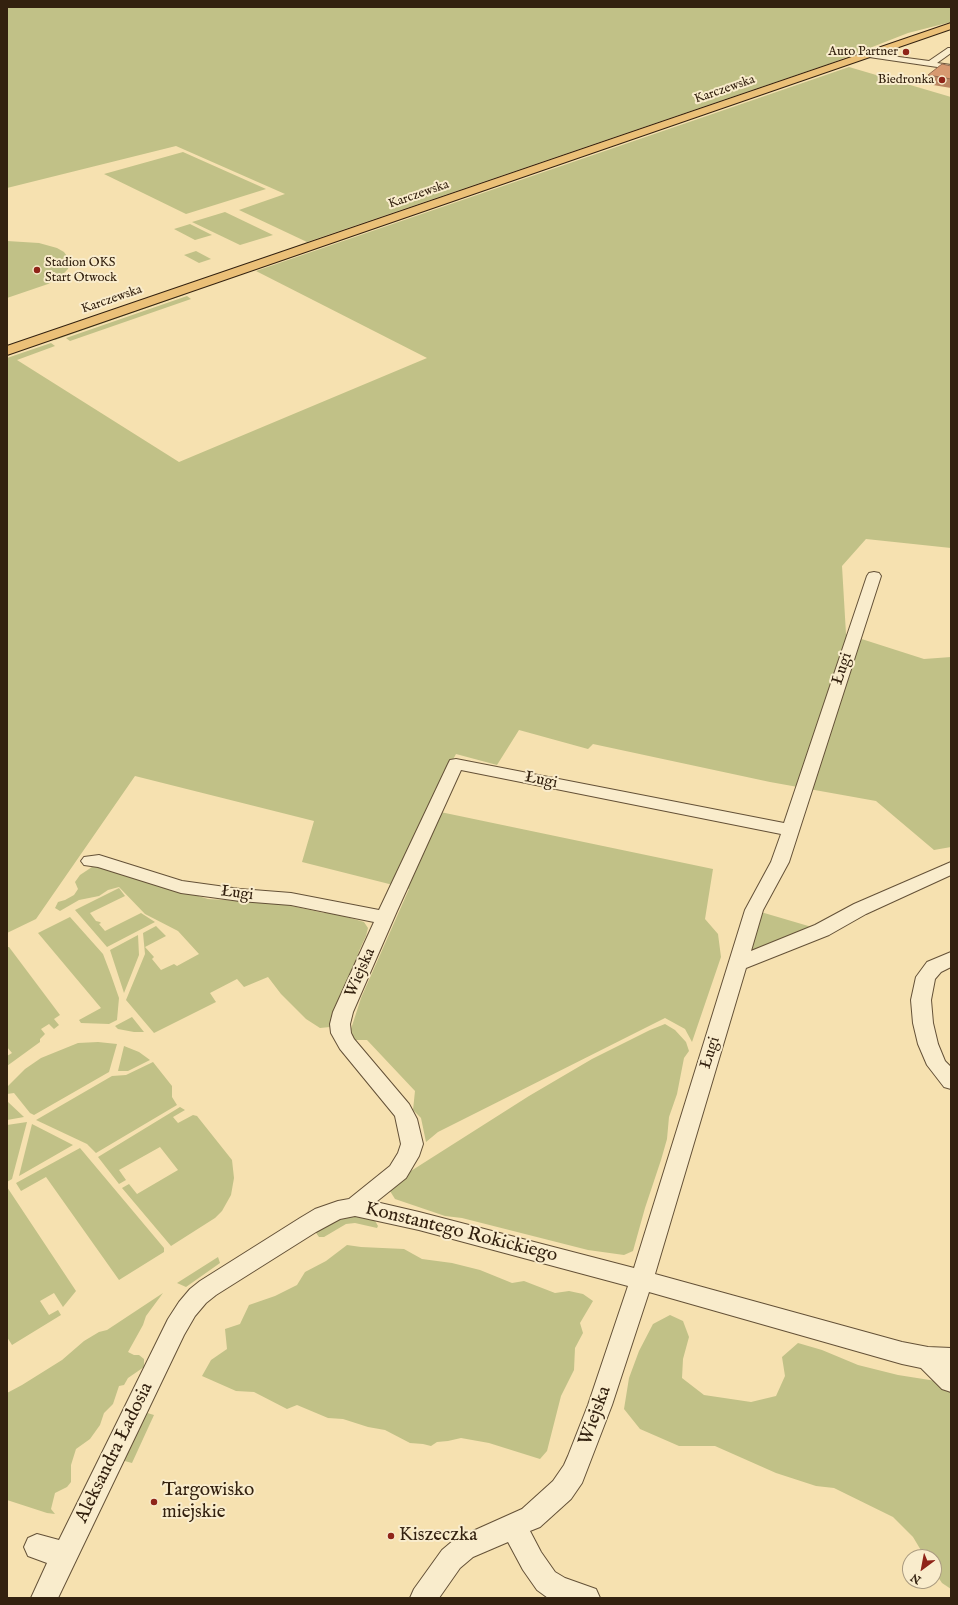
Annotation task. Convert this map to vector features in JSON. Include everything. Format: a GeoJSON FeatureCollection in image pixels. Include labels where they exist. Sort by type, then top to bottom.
{"type":"FeatureCollection","features":[{"type":"Feature","properties":{"kind":"main road","name":"Karczewska"},"geometry":{"type":"LineString","coordinates":[[7,351],[951,26]]}},
{"type":"Feature","properties":{"kind":"street"},"geometry":{"type":"LineString","coordinates":[[930,64],[951,50]]}},
{"type":"Feature","properties":{"kind":"street"},"geometry":{"type":"LineString","coordinates":[[869,55],[951,68]]}},
{"type":"Feature","properties":{"kind":"street","name":"Ługi"},"geometry":{"type":"LineString","coordinates":[[642,1280],[754,910],[780,862],[874,576]]}},
{"type":"Feature","properties":{"kind":"street","name":"Ługi"},"geometry":{"type":"LineString","coordinates":[[456,764],[790,830]]}},
{"type":"Feature","properties":{"kind":"street","name":"Wiejska"},"geometry":{"type":"LineString","coordinates":[[355,1207],[398,1172],[408,1156],[412,1144],[407,1119],[388,1093],[347,1044],[341,1033],[340,1024],[343,1012],[456,764]]}},
{"type":"Feature","properties":{"kind":"street","name":"Ługi"},"geometry":{"type":"LineString","coordinates":[[90,861],[99,861],[181,887],[240,895],[291,899],[385,918]]}},
{"type":"Feature","properties":{"kind":"street"},"geometry":{"type":"LineString","coordinates":[[737,964],[822,930],[860,909],[951,868]]}},
{"type":"Feature","properties":{"kind":"street"},"geometry":{"type":"LineString","coordinates":[[951,959],[934,967],[926,977],[921,1000],[923,1023],[928,1044],[938,1065],[951,1081]]}},
{"type":"Feature","properties":{"kind":"street","name":"Konstantego Rokickiego"},"geometry":{"type":"LineString","coordinates":[[187,1309],[198,1296],[208,1288],[308,1225],[323,1216],[338,1210],[355,1207],[419,1221],[642,1280],[883,1348],[928,1358],[951,1359]]}},
{"type":"Feature","properties":{"kind":"street","name":"Wiejska"},"geometry":{"type":"LineString","coordinates":[[423,1598],[451,1559],[464,1548],[531,1518],[562,1490],[573,1474],[600,1405],[642,1280]]}},
{"type":"Feature","properties":{"kind":"street","name":"Aleksandra Ładosia"},"geometry":{"type":"LineString","coordinates":[[44,1598],[175,1330],[187,1309]]}},
{"type":"Feature","properties":{"kind":"street"},"geometry":{"type":"LineString","coordinates":[[928,1358],[951,1381]]}},
{"type":"Feature","properties":{"kind":"street"},"geometry":{"type":"LineString","coordinates":[[513,1525],[532,1561],[546,1581],[559,1590],[587,1598]]}},
{"type":"Feature","properties":{"kind":"street"},"geometry":{"type":"LineString","coordinates":[[37,1547],[66,1555]]}},
{"type":"Feature","properties":{"kind":"green space"},"geometry":{"type":"Polygon","coordinates":[[[7,7],[951,7],[951,22],[908,33],[834,62],[307,242],[239,210],[285,194],[176,146],[7,188],[7,7]]]}},
{"type":"Feature","properties":{"kind":"green space"},"geometry":{"type":"Polygon","coordinates":[[[849,67],[951,97],[951,548],[866,539],[842,566],[846,634],[924,659],[951,657],[951,847],[934,850],[876,801],[770,782],[593,744],[588,749],[519,730],[497,765],[456,754],[426,809],[713,869],[705,919],[718,934],[721,957],[692,1042],[685,1029],[665,1018],[438,1132],[426,1142],[421,1118],[413,1110],[415,1091],[367,1040],[354,1040],[351,1029],[361,998],[409,889],[302,862],[314,821],[135,776],[36,919],[7,933],[7,358],[51,343],[55,346],[17,360],[179,462],[427,358],[256,271],[849,67]]]}},
{"type":"Feature","properties":{"kind":"green space"},"geometry":{"type":"Polygon","coordinates":[[[183,152],[266,189],[186,214],[104,174],[183,152]]]}},
{"type":"Feature","properties":{"kind":"green space"},"geometry":{"type":"Polygon","coordinates":[[[225,212],[273,235],[240,245],[192,222],[225,212]]]}},
{"type":"Feature","properties":{"kind":"green space"},"geometry":{"type":"Polygon","coordinates":[[[190,224],[212,235],[195,240],[174,229],[190,224]]]}},
{"type":"Feature","properties":{"kind":"green space","name":"Stadion OKS Start Otwock"},"geometry":{"type":"Polygon","coordinates":[[[7,241],[39,243],[57,248],[64,252],[69,259],[68,269],[59,278],[48,284],[7,298],[7,241]]]}},
{"type":"Feature","properties":{"kind":"green space"},"geometry":{"type":"Polygon","coordinates":[[[196,251],[211,259],[199,263],[184,255],[196,251]]]}},
{"type":"Feature","properties":{"kind":"green space"},"geometry":{"type":"Polygon","coordinates":[[[178,295],[184,295],[55,340],[53,339],[178,295]]]}},
{"type":"Feature","properties":{"kind":"green space"},"geometry":{"type":"Polygon","coordinates":[[[187,296],[191,299],[70,341],[66,338],[187,296]]]}},
{"type":"Feature","properties":{"kind":"green space"},"geometry":{"type":"Polygon","coordinates":[[[101,866],[208,899],[278,903],[324,913],[327,911],[364,922],[368,928],[366,936],[359,951],[356,965],[334,1008],[330,1027],[320,1028],[306,1019],[281,994],[268,977],[244,987],[237,979],[210,993],[216,1002],[154,1033],[126,1000],[145,954],[143,933],[156,926],[166,936],[145,947],[154,957],[152,959],[161,970],[174,964],[177,966],[199,954],[178,931],[145,914],[119,887],[108,890],[99,896],[79,900],[60,911],[55,908],[58,902],[74,895],[78,889],[75,882],[80,875],[92,867],[101,866]]]}},
{"type":"Feature","properties":{"kind":"green space"},"geometry":{"type":"Polygon","coordinates":[[[119,888],[125,896],[90,913],[96,921],[101,923],[99,924],[105,931],[141,913],[155,922],[107,947],[75,910],[119,888]]]}},
{"type":"Feature","properties":{"kind":"green space"},"geometry":{"type":"Polygon","coordinates":[[[754,910],[822,930],[737,964],[754,910]]]}},
{"type":"Feature","properties":{"kind":"green space"},"geometry":{"type":"Polygon","coordinates":[[[70,917],[103,954],[111,975],[119,998],[117,1020],[109,1024],[81,1023],[79,1020],[101,1008],[38,933],[70,917]]]}},
{"type":"Feature","properties":{"kind":"green space"},"geometry":{"type":"Polygon","coordinates":[[[138,935],[139,955],[124,993],[110,950],[138,935]]]}},
{"type":"Feature","properties":{"kind":"green space"},"geometry":{"type":"Polygon","coordinates":[[[7,947],[9,947],[60,1015],[54,1019],[59,1025],[54,1029],[49,1024],[41,1029],[45,1034],[40,1039],[40,1042],[7,1066],[7,1056],[12,1053],[7,1047],[7,947]]]}},
{"type":"Feature","properties":{"kind":"green space"},"geometry":{"type":"Polygon","coordinates":[[[132,1017],[144,1032],[118,1029],[115,1026],[132,1017]]]}},
{"type":"Feature","properties":{"kind":"green space"},"geometry":{"type":"Polygon","coordinates":[[[665,1024],[675,1030],[686,1042],[689,1051],[684,1058],[677,1094],[669,1117],[667,1139],[633,1251],[624,1255],[588,1250],[462,1218],[445,1216],[395,1199],[390,1191],[392,1183],[529,1096],[592,1059],[665,1024]]]}},
{"type":"Feature","properties":{"kind":"green space"},"geometry":{"type":"Polygon","coordinates":[[[98,1042],[117,1044],[109,1072],[34,1115],[30,1113],[14,1093],[7,1094],[7,1087],[25,1069],[41,1058],[78,1043],[98,1042]]]}},
{"type":"Feature","properties":{"kind":"green space"},"geometry":{"type":"Polygon","coordinates":[[[124,1046],[139,1052],[150,1060],[128,1071],[118,1071],[124,1046]]]}},
{"type":"Feature","properties":{"kind":"green space"},"geometry":{"type":"Polygon","coordinates":[[[153,1062],[172,1086],[172,1097],[177,1105],[96,1153],[87,1144],[36,1120],[112,1076],[126,1075],[153,1062]]]}},
{"type":"Feature","properties":{"kind":"green space"},"geometry":{"type":"Polygon","coordinates":[[[7,1101],[24,1117],[7,1120],[7,1101]]]}},
{"type":"Feature","properties":{"kind":"green space"},"geometry":{"type":"Polygon","coordinates":[[[180,1107],[185,1110],[173,1117],[178,1123],[193,1115],[197,1116],[232,1160],[234,1178],[231,1195],[222,1211],[215,1218],[171,1246],[122,1188],[129,1184],[137,1194],[178,1170],[160,1147],[119,1170],[126,1180],[119,1184],[98,1157],[180,1107]]]}},
{"type":"Feature","properties":{"kind":"green space"},"geometry":{"type":"Polygon","coordinates":[[[27,1122],[12,1179],[7,1182],[7,1125],[27,1122]]]}},
{"type":"Feature","properties":{"kind":"green space"},"geometry":{"type":"Polygon","coordinates":[[[32,1124],[73,1145],[19,1176],[32,1124]]]}},
{"type":"Feature","properties":{"kind":"green space"},"geometry":{"type":"Polygon","coordinates":[[[80,1148],[164,1248],[164,1252],[119,1280],[46,1177],[21,1191],[16,1183],[80,1148]]]}},
{"type":"Feature","properties":{"kind":"green space"},"geometry":{"type":"Polygon","coordinates":[[[7,1187],[76,1291],[63,1307],[54,1293],[40,1301],[49,1315],[58,1310],[61,1315],[12,1345],[7,1337],[7,1187]]]}},
{"type":"Feature","properties":{"kind":"green space"},"geometry":{"type":"Polygon","coordinates":[[[356,1215],[374,1219],[378,1226],[377,1228],[355,1223],[346,1224],[324,1237],[319,1237],[314,1230],[332,1222],[356,1215]]]}},
{"type":"Feature","properties":{"kind":"green space"},"geometry":{"type":"Polygon","coordinates":[[[347,1245],[404,1249],[422,1259],[452,1263],[480,1270],[512,1283],[524,1281],[555,1293],[569,1291],[583,1294],[593,1301],[580,1323],[583,1333],[575,1348],[574,1370],[561,1396],[547,1451],[540,1459],[489,1443],[461,1438],[437,1442],[431,1446],[410,1443],[385,1430],[368,1427],[343,1419],[328,1418],[297,1405],[287,1409],[254,1392],[236,1391],[202,1376],[211,1360],[227,1349],[225,1329],[240,1324],[249,1305],[275,1296],[297,1285],[305,1272],[326,1261],[347,1245]]]}},
{"type":"Feature","properties":{"kind":"green space"},"geometry":{"type":"Polygon","coordinates":[[[218,1257],[220,1263],[186,1287],[177,1283],[218,1257]]]}},
{"type":"Feature","properties":{"kind":"green space"},"geometry":{"type":"Polygon","coordinates":[[[163,1293],[146,1316],[143,1325],[128,1352],[134,1355],[139,1355],[144,1359],[144,1367],[128,1378],[124,1385],[119,1386],[113,1404],[104,1413],[100,1425],[90,1439],[76,1449],[71,1465],[71,1482],[67,1487],[55,1493],[51,1509],[55,1514],[47,1513],[7,1500],[7,1393],[62,1360],[84,1341],[99,1332],[107,1330],[163,1293]]]}},
{"type":"Feature","properties":{"kind":"green space"},"geometry":{"type":"Polygon","coordinates":[[[670,1315],[683,1321],[689,1337],[683,1359],[682,1378],[704,1395],[751,1402],[776,1396],[785,1376],[782,1357],[798,1343],[822,1350],[858,1365],[898,1375],[936,1381],[951,1380],[951,1589],[942,1583],[942,1549],[920,1549],[913,1537],[893,1517],[834,1488],[816,1486],[776,1473],[715,1446],[679,1446],[640,1429],[624,1409],[629,1378],[639,1351],[653,1324],[670,1315]]]}},
{"type":"Feature","properties":{"kind":"green space"},"geometry":{"type":"Polygon","coordinates":[[[144,1412],[154,1415],[132,1463],[121,1460],[144,1412]]]}},
{"type":"Feature","properties":{"kind":"building"},"geometry":{"type":"Polygon","coordinates":[[[942,64],[951,66],[951,79],[928,75],[942,64]]]}},
{"type":"Feature","properties":{"kind":"place","name":"Auto Partner"},"geometry":{"type":"Point","coordinates":[906,52]}},
{"type":"Feature","properties":{"kind":"place","name":"Biedronka"},"geometry":{"type":"Point","coordinates":[942,80]}},
{"type":"Feature","properties":{"kind":"place","name":"Stadion OKS Start Otwock"},"geometry":{"type":"Point","coordinates":[37,270]}},
{"type":"Feature","properties":{"kind":"place","name":"Targowisko miejskie"},"geometry":{"type":"Point","coordinates":[154,1502]}},
{"type":"Feature","properties":{"kind":"place","name":"Kiszeczka"},"geometry":{"type":"Point","coordinates":[391,1536]}}]}
